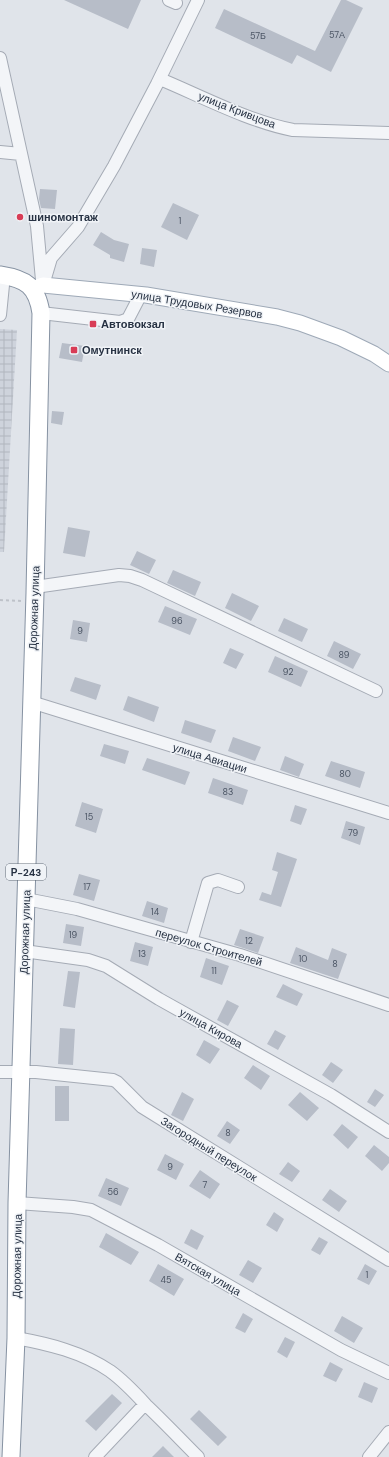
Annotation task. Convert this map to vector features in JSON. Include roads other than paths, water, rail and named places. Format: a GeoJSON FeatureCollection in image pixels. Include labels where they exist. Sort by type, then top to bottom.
{"type":"FeatureCollection","features":[{"type":"Feature","properties":{"kind":"highway","name":"улица Трудовых Резервов"},"geometry":{"type":"LineString","coordinates":[[2,275],[24,280],[38,287]]}},
{"type":"Feature","properties":{"kind":"highway","name":"Дорожная улица"},"geometry":{"type":"LineString","coordinates":[[11,1457],[16,1338],[24,951],[35,594],[41,313],[38,287]]}},
{"type":"Feature","properties":{"kind":"main road","name":"улица Трудовых Резервов"},"geometry":{"type":"LineString","coordinates":[[38,287],[141,294],[277,317],[300,323],[357,345],[389,364]]}},
{"type":"Feature","properties":{"kind":"street"},"geometry":{"type":"LineString","coordinates":[[38,287],[51,258],[78,227],[114,166],[160,78],[198,0]]}},
{"type":"Feature","properties":{"kind":"street"},"geometry":{"type":"LineString","coordinates":[[0,58],[37,226],[38,287]]}},
{"type":"Feature","properties":{"kind":"street","name":"улица Кривцова"},"geometry":{"type":"LineString","coordinates":[[160,78],[244,115],[282,128],[294,130],[389,133]]}},
{"type":"Feature","properties":{"kind":"street"},"geometry":{"type":"LineString","coordinates":[[0,152],[21,154]]}},
{"type":"Feature","properties":{"kind":"street"},"geometry":{"type":"LineString","coordinates":[[0,315],[2,275]]}},
{"type":"Feature","properties":{"kind":"street"},"geometry":{"type":"LineString","coordinates":[[41,313],[120,322],[128,319],[141,294]]}},
{"type":"Feature","properties":{"kind":"street"},"geometry":{"type":"LineString","coordinates":[[35,594],[107,576],[130,576],[148,583],[376,692]]}},
{"type":"Feature","properties":{"kind":"street","name":"улица Авиации"},"geometry":{"type":"LineString","coordinates":[[31,702],[389,813]]}},
{"type":"Feature","properties":{"kind":"street"},"geometry":{"type":"LineString","coordinates":[[191,942],[208,883],[218,880],[238,887]]}},
{"type":"Feature","properties":{"kind":"street","name":"переулок Строителей"},"geometry":{"type":"LineString","coordinates":[[26,899],[77,909],[240,956],[389,1005]]}},
{"type":"Feature","properties":{"kind":"street","name":"улица Кирова"},"geometry":{"type":"LineString","coordinates":[[24,951],[88,960],[106,966],[159,999],[331,1095],[389,1132]]}},
{"type":"Feature","properties":{"kind":"street","name":"Загородный переулок"},"geometry":{"type":"LineString","coordinates":[[0,1072],[36,1072],[112,1080],[117,1082],[142,1107],[389,1260]]}},
{"type":"Feature","properties":{"kind":"street","name":"Вятская улица"},"geometry":{"type":"LineString","coordinates":[[18,1203],[73,1207],[90,1210],[158,1246],[341,1350],[389,1372]]}},
{"type":"Feature","properties":{"kind":"street"},"geometry":{"type":"LineString","coordinates":[[16,1338],[46,1343],[83,1356],[110,1371],[126,1384],[198,1457]]}},
{"type":"Feature","properties":{"kind":"street"},"geometry":{"type":"LineString","coordinates":[[95,1457],[146,1404]]}},
{"type":"Feature","properties":{"kind":"street"},"geometry":{"type":"LineString","coordinates":[[369,1457],[389,1432]]}},
{"type":"Feature","properties":{"kind":"place","name":"шиномонтаж"},"geometry":{"type":"Point","coordinates":[20,217]}},
{"type":"Feature","properties":{"kind":"place","name":"Автовокзал"},"geometry":{"type":"Point","coordinates":[93,324]}},
{"type":"Feature","properties":{"kind":"place","name":"Омутнинск"},"geometry":{"type":"Point","coordinates":[74,350]}}]}
